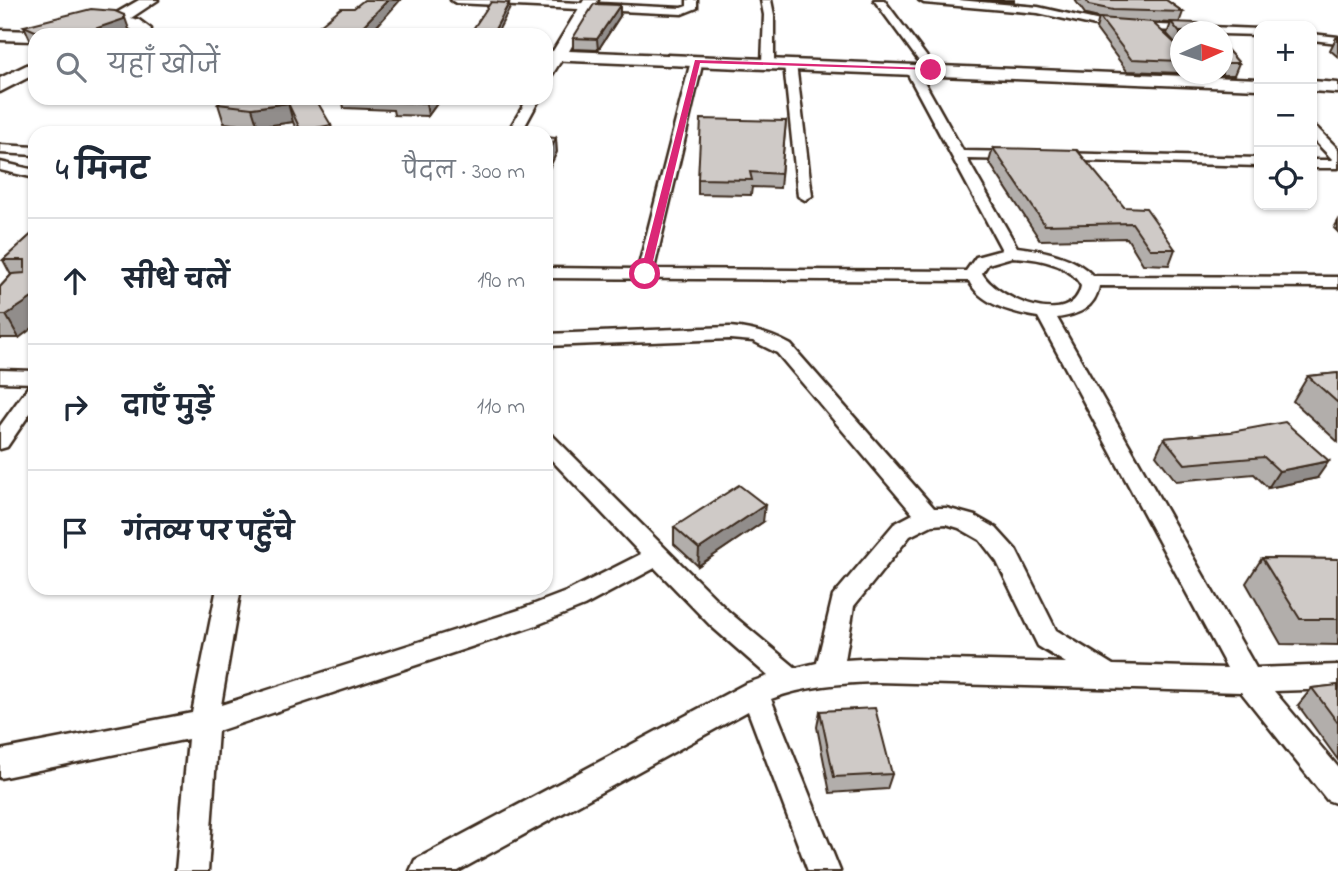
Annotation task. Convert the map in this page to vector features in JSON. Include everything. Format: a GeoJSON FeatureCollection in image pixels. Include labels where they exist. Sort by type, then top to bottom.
{"type":"FeatureCollection","features":[{"type":"Feature","properties":{"kind":"main road"},"geometry":{"type":"LineString","coordinates":[[116,20],[150,0]]}},
{"type":"Feature","properties":{"kind":"main road"},"geometry":{"type":"LineString","coordinates":[[553,54],[589,4]]}},
{"type":"Feature","properties":{"kind":"main road"},"geometry":{"type":"LineString","coordinates":[[61,28],[81,22],[116,20],[138,24],[142,28]]}},
{"type":"Feature","properties":{"kind":"main road"},"geometry":{"type":"LineString","coordinates":[[0,34],[28,36]]}},
{"type":"Feature","properties":{"kind":"main road"},"geometry":{"type":"LineString","coordinates":[[553,55],[1170,77]]}},
{"type":"Feature","properties":{"kind":"main road"},"geometry":{"type":"LineString","coordinates":[[0,86],[28,70]]}},
{"type":"Feature","properties":{"kind":"main road"},"geometry":{"type":"LineString","coordinates":[[1233,81],[1254,84]]}},
{"type":"Feature","properties":{"kind":"main road"},"geometry":{"type":"LineString","coordinates":[[1317,86],[1338,88]]}},
{"type":"Feature","properties":{"kind":"street"},"geometry":{"type":"LineString","coordinates":[[456,0],[589,4],[682,11],[692,9],[692,0]]}},
{"type":"Feature","properties":{"kind":"street"},"geometry":{"type":"LineString","coordinates":[[766,0],[769,15],[768,63]]}},
{"type":"Feature","properties":{"kind":"street"},"geometry":{"type":"LineString","coordinates":[[879,0],[931,70]]}},
{"type":"Feature","properties":{"kind":"street"},"geometry":{"type":"LineString","coordinates":[[924,0],[1038,10],[1109,26],[1254,32]]}},
{"type":"Feature","properties":{"kind":"street"},"geometry":{"type":"LineString","coordinates":[[1153,29],[1161,38]]}},
{"type":"Feature","properties":{"kind":"street"},"geometry":{"type":"LineString","coordinates":[[1317,38],[1338,40]]}},
{"type":"Feature","properties":{"kind":"street"},"geometry":{"type":"LineString","coordinates":[[645,274],[697,61]]}},
{"type":"Feature","properties":{"kind":"street"},"geometry":{"type":"LineString","coordinates":[[790,64],[805,196]]}},
{"type":"Feature","properties":{"kind":"street"},"geometry":{"type":"LineString","coordinates":[[911,69],[1011,252]]}},
{"type":"Feature","properties":{"kind":"street"},"geometry":{"type":"LineString","coordinates":[[518,126],[530,105]]}},
{"type":"Feature","properties":{"kind":"street"},"geometry":{"type":"LineString","coordinates":[[1317,136],[1338,156]]}},
{"type":"Feature","properties":{"kind":"street"},"geometry":{"type":"LineString","coordinates":[[0,149],[28,151]]}},
{"type":"Feature","properties":{"kind":"street"},"geometry":{"type":"LineString","coordinates":[[958,155],[1254,162]]}},
{"type":"Feature","properties":{"kind":"street"},"geometry":{"type":"LineString","coordinates":[[1317,164],[1338,164]]}},
{"type":"Feature","properties":{"kind":"street"},"geometry":{"type":"LineString","coordinates":[[0,166],[28,172]]}},
{"type":"Feature","properties":{"kind":"street"},"geometry":{"type":"LineString","coordinates":[[1011,252],[1029,252],[1065,262],[1087,281],[1090,291],[1087,300],[1077,307],[1044,312],[1023,310],[989,296],[974,276],[975,267],[982,259],[1011,252]]}},
{"type":"Feature","properties":{"kind":"street"},"geometry":{"type":"LineString","coordinates":[[553,273],[974,276]]}},
{"type":"Feature","properties":{"kind":"street"},"geometry":{"type":"LineString","coordinates":[[1087,281],[1338,282]]}},
{"type":"Feature","properties":{"kind":"street"},"geometry":{"type":"LineString","coordinates":[[1044,312],[1248,680],[1338,790]]}},
{"type":"Feature","properties":{"kind":"street"},"geometry":{"type":"LineString","coordinates":[[553,340],[730,333],[769,339],[784,349],[928,517]]}},
{"type":"Feature","properties":{"kind":"street"},"geometry":{"type":"LineString","coordinates":[[0,376],[28,377]]}},
{"type":"Feature","properties":{"kind":"street"},"geometry":{"type":"LineString","coordinates":[[0,442],[28,401]]}},
{"type":"Feature","properties":{"kind":"street"},"geometry":{"type":"LineString","coordinates":[[553,448],[720,619],[790,679]]}},
{"type":"Feature","properties":{"kind":"street"},"geometry":{"type":"LineString","coordinates":[[829,672],[842,603],[902,530],[928,517],[946,516],[967,522],[988,534],[1007,557],[1047,638],[1108,676]]}},
{"type":"Feature","properties":{"kind":"street"},"geometry":{"type":"LineString","coordinates":[[0,764],[204,723],[525,619],[575,599],[658,556]]}},
{"type":"Feature","properties":{"kind":"street"},"geometry":{"type":"LineString","coordinates":[[192,871],[204,723],[228,595]]}},
{"type":"Feature","properties":{"kind":"street"},"geometry":{"type":"LineString","coordinates":[[426,871],[755,693],[790,679],[829,672],[877,670],[1248,680],[1338,677]]}},
{"type":"Feature","properties":{"kind":"street"},"geometry":{"type":"LineString","coordinates":[[755,693],[824,871]]}},
{"type":"Feature","properties":{"kind":"building"},"geometry":{"type":"Polygon","coordinates":[[[364,0],[388,0],[361,28],[316,28],[341,8],[354,8],[364,0]]]}},
{"type":"Feature","properties":{"kind":"building"},"geometry":{"type":"Polygon","coordinates":[[[1086,0],[1166,0],[1183,12],[1113,10],[1089,5],[1086,0]]]}},
{"type":"Feature","properties":{"kind":"building"},"geometry":{"type":"Polygon","coordinates":[[[491,2],[509,3],[496,28],[474,28],[491,2]]]}},
{"type":"Feature","properties":{"kind":"building"},"geometry":{"type":"Polygon","coordinates":[[[594,4],[620,5],[597,39],[573,38],[594,4]]]}},
{"type":"Feature","properties":{"kind":"building"},"geometry":{"type":"Polygon","coordinates":[[[91,9],[115,11],[124,15],[124,19],[98,28],[24,26],[91,9]]]}},
{"type":"Feature","properties":{"kind":"building"},"geometry":{"type":"Polygon","coordinates":[[[1100,18],[1152,22],[1170,39],[1170,61],[1131,59],[1100,18]]]}},
{"type":"Feature","properties":{"kind":"building"},"geometry":{"type":"Polygon","coordinates":[[[226,105],[274,105],[252,108],[226,105]]]}},
{"type":"Feature","properties":{"kind":"building"},"geometry":{"type":"Polygon","coordinates":[[[289,105],[319,105],[331,125],[326,126],[299,126],[289,105]]]}},
{"type":"Feature","properties":{"kind":"building"},"geometry":{"type":"Polygon","coordinates":[[[701,119],[786,121],[781,174],[750,172],[752,180],[698,179],[701,119]]]}},
{"type":"Feature","properties":{"kind":"building"},"geometry":{"type":"Polygon","coordinates":[[[993,148],[1077,150],[1124,207],[1146,208],[1175,249],[1150,249],[1132,223],[1045,225],[993,148]]]}},
{"type":"Feature","properties":{"kind":"building"},"geometry":{"type":"Polygon","coordinates":[[[28,237],[28,301],[6,315],[0,315],[0,287],[12,274],[25,273],[25,260],[3,260],[28,237]]]}},
{"type":"Feature","properties":{"kind":"building"},"geometry":{"type":"Polygon","coordinates":[[[1338,373],[1338,403],[1308,376],[1338,373]]]}},
{"type":"Feature","properties":{"kind":"building"},"geometry":{"type":"Polygon","coordinates":[[[1285,422],[1329,461],[1279,471],[1264,457],[1185,464],[1164,438],[1231,432],[1285,422]]]}},
{"type":"Feature","properties":{"kind":"building"},"geometry":{"type":"Polygon","coordinates":[[[739,485],[765,505],[699,549],[674,527],[739,485]]]}},
{"type":"Feature","properties":{"kind":"building"},"geometry":{"type":"Polygon","coordinates":[[[1262,558],[1338,559],[1338,619],[1300,619],[1262,558]]]}},
{"type":"Feature","properties":{"kind":"building"},"geometry":{"type":"Polygon","coordinates":[[[1338,685],[1338,723],[1312,688],[1338,685]]]}},
{"type":"Feature","properties":{"kind":"building"},"geometry":{"type":"Polygon","coordinates":[[[875,708],[892,774],[834,777],[820,711],[875,708]]]}},
{"type":"Feature","properties":{"kind":"route"},"geometry":{"type":"LineString","coordinates":[[645,274],[697,61],[931,70]]}}]}
